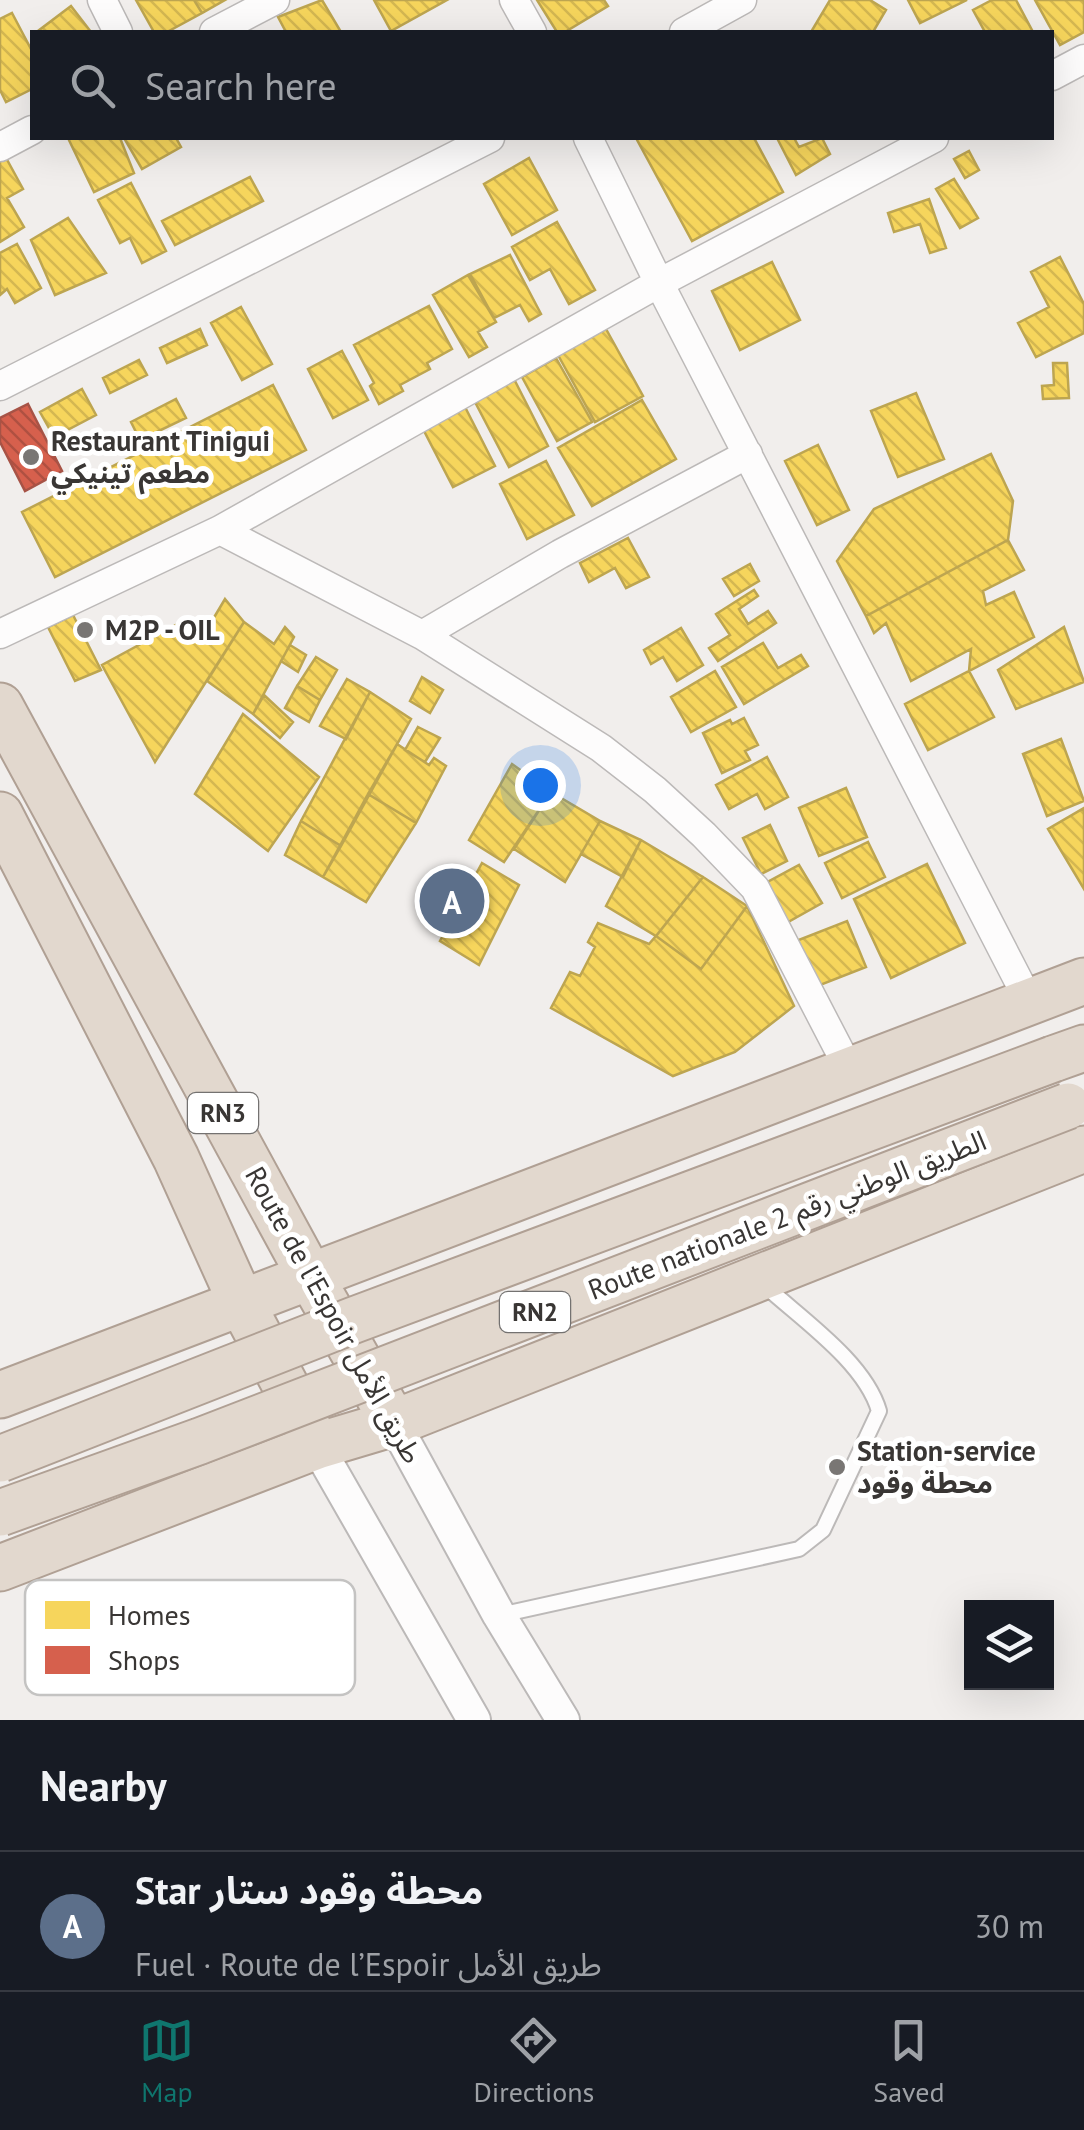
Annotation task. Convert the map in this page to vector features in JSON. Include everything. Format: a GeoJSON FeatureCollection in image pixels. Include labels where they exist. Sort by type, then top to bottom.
{"type":"FeatureCollection","features":[{"type":"Feature","properties":{"kind":"highway","name":"Route de l’Espoir طريق الأمل"},"geometry":{"type":"LineString","coordinates":[[0,706],[394,1423]]}},
{"type":"Feature","properties":{"kind":"highway","name":"RN3"},"geometry":{"type":"LineString","coordinates":[[0,815],[176,1158],[241,1302],[318,1446]]}},
{"type":"Feature","properties":{"kind":"highway"},"geometry":{"type":"LineString","coordinates":[[0,1395],[1084,981]]}},
{"type":"Feature","properties":{"kind":"highway","name":"Route nationale الطريق الوطني رقم 2"},"geometry":{"type":"LineString","coordinates":[[0,1459],[354,1320],[1069,1053]]}},
{"type":"Feature","properties":{"kind":"highway","name":"Route nationale الطريق الوطني رقم 2"},"geometry":{"type":"LineString","coordinates":[[0,1512],[200,1441],[1076,1103]]}},
{"type":"Feature","properties":{"kind":"highway"},"geometry":{"type":"LineString","coordinates":[[0,1568],[318,1446],[394,1423],[1084,1148]]}},
{"type":"Feature","properties":{"kind":"street"},"geometry":{"type":"LineString","coordinates":[[102,0],[117,30]]}},
{"type":"Feature","properties":{"kind":"street"},"geometry":{"type":"LineString","coordinates":[[218,30],[275,0]]}},
{"type":"Feature","properties":{"kind":"street"},"geometry":{"type":"LineString","coordinates":[[514,0],[531,30]]}},
{"type":"Feature","properties":{"kind":"street"},"geometry":{"type":"LineString","coordinates":[[688,30],[742,0]]}},
{"type":"Feature","properties":{"kind":"street"},"geometry":{"type":"LineString","coordinates":[[1054,75],[1084,59]]}},
{"type":"Feature","properties":{"kind":"street"},"geometry":{"type":"LineString","coordinates":[[0,386],[486,140]]}},
{"type":"Feature","properties":{"kind":"street"},"geometry":{"type":"LineString","coordinates":[[589,140],[1029,1001]]}},
{"type":"Feature","properties":{"kind":"street"},"geometry":{"type":"LineString","coordinates":[[0,634],[220,530],[659,283],[930,140]]}},
{"type":"Feature","properties":{"kind":"street"},"geometry":{"type":"LineString","coordinates":[[422,635],[560,554],[748,454]]}},
{"type":"Feature","properties":{"kind":"street"},"geometry":{"type":"LineString","coordinates":[[220,530],[422,635],[602,748],[704,835],[755,888],[849,1069]]}},
{"type":"Feature","properties":{"kind":"street","name":"Route de l’Espoir طريق الأمل"},"geometry":{"type":"LineString","coordinates":[[394,1423],[563,1720]]}},
{"type":"Feature","properties":{"kind":"street","name":"RN3"},"geometry":{"type":"LineString","coordinates":[[318,1446],[474,1720]]}},
{"type":"Feature","properties":{"kind":"lane"},"geometry":{"type":"LineString","coordinates":[[500,1615],[798,1550],[823,1530],[878,1411],[874,1392],[860,1373],[757,1278]]}},
{"type":"Feature","properties":{"kind":"building: Homes"},"geometry":{"type":"Polygon","coordinates":[[[136,0],[194,0],[202,13],[171,30],[153,30],[136,0]]]}},
{"type":"Feature","properties":{"kind":"building: Homes"},"geometry":{"type":"Polygon","coordinates":[[[194,0],[225,0],[202,13],[194,0]]]}},
{"type":"Feature","properties":{"kind":"building: Homes"},"geometry":{"type":"Polygon","coordinates":[[[322,0],[340,30],[285,30],[278,17],[322,0]]]}},
{"type":"Feature","properties":{"kind":"building: Homes"},"geometry":{"type":"Polygon","coordinates":[[[374,0],[447,0],[393,30],[374,0]]]}},
{"type":"Feature","properties":{"kind":"building: Homes"},"geometry":{"type":"Polygon","coordinates":[[[537,0],[604,0],[608,6],[568,30],[556,30],[537,0]]]}},
{"type":"Feature","properties":{"kind":"building: Homes"},"geometry":{"type":"Polygon","coordinates":[[[830,0],[870,0],[886,10],[874,30],[812,30],[830,0]]]}},
{"type":"Feature","properties":{"kind":"building: Homes"},"geometry":{"type":"Polygon","coordinates":[[[908,0],[967,0],[920,23],[908,0]]]}},
{"type":"Feature","properties":{"kind":"building: Homes"},"geometry":{"type":"Polygon","coordinates":[[[992,0],[1016,0],[1032,30],[984,30],[973,10],[992,0]]]}},
{"type":"Feature","properties":{"kind":"building: Homes"},"geometry":{"type":"Polygon","coordinates":[[[1035,0],[1084,0],[1084,32],[1060,45],[1035,0]]]}},
{"type":"Feature","properties":{"kind":"building: Homes"},"geometry":{"type":"Polygon","coordinates":[[[71,6],[89,30],[39,30],[71,6]]]}},
{"type":"Feature","properties":{"kind":"building: Homes"},"geometry":{"type":"Polygon","coordinates":[[[12,13],[30,47],[30,90],[6,102],[0,90],[0,19],[12,13]]]}},
{"type":"Feature","properties":{"kind":"building: Homes"},"geometry":{"type":"Polygon","coordinates":[[[69,140],[121,140],[134,173],[94,192],[69,140]]]}},
{"type":"Feature","properties":{"kind":"building: Homes"},"geometry":{"type":"Polygon","coordinates":[[[125,140],[177,140],[181,147],[142,169],[125,140]]]}},
{"type":"Feature","properties":{"kind":"building: Homes"},"geometry":{"type":"Polygon","coordinates":[[[637,140],[755,140],[783,192],[692,241],[637,140]]]}},
{"type":"Feature","properties":{"kind":"building: Homes"},"geometry":{"type":"Polygon","coordinates":[[[778,140],[795,140],[799,147],[823,140],[830,154],[796,175],[778,140]]]}},
{"type":"Feature","properties":{"kind":"building: Homes"},"geometry":{"type":"Polygon","coordinates":[[[969,151],[979,170],[965,178],[954,159],[969,151]]]}},
{"type":"Feature","properties":{"kind":"building: Homes"},"geometry":{"type":"Polygon","coordinates":[[[5,156],[23,189],[7,198],[24,227],[0,242],[0,159],[5,156]]]}},
{"type":"Feature","properties":{"kind":"building: Homes"},"geometry":{"type":"Polygon","coordinates":[[[529,158],[557,210],[512,235],[484,184],[529,158]]]}},
{"type":"Feature","properties":{"kind":"building: Homes"},"geometry":{"type":"Polygon","coordinates":[[[250,177],[263,201],[175,245],[162,221],[250,177]]]}},
{"type":"Feature","properties":{"kind":"building: Homes"},"geometry":{"type":"Polygon","coordinates":[[[954,179],[978,218],[960,228],[936,189],[954,179]]]}},
{"type":"Feature","properties":{"kind":"building: Homes"},"geometry":{"type":"Polygon","coordinates":[[[131,183],[166,251],[142,263],[130,238],[120,243],[98,200],[131,183]]]}},
{"type":"Feature","properties":{"kind":"building: Homes"},"geometry":{"type":"Polygon","coordinates":[[[929,199],[946,248],[930,253],[920,224],[894,232],[888,213],[929,199]]]}},
{"type":"Feature","properties":{"kind":"building: Homes"},"geometry":{"type":"Polygon","coordinates":[[[68,218],[106,273],[55,295],[31,240],[68,218]]]}},
{"type":"Feature","properties":{"kind":"building: Homes"},"geometry":{"type":"Polygon","coordinates":[[[557,222],[595,290],[569,304],[550,269],[530,280],[512,247],[557,222]]]}},
{"type":"Feature","properties":{"kind":"building: Homes"},"geometry":{"type":"Polygon","coordinates":[[[17,244],[41,288],[15,303],[7,289],[0,295],[0,253],[17,244]]]}},
{"type":"Feature","properties":{"kind":"building: Homes"},"geometry":{"type":"Polygon","coordinates":[[[510,255],[541,314],[529,321],[520,305],[494,318],[470,274],[510,255]]]}},
{"type":"Feature","properties":{"kind":"building: Homes"},"geometry":{"type":"Polygon","coordinates":[[[1060,257],[1084,304],[1084,333],[1036,357],[1018,323],[1049,307],[1031,272],[1060,257]]]}},
{"type":"Feature","properties":{"kind":"building: Homes"},"geometry":{"type":"Polygon","coordinates":[[[772,262],[800,320],[740,350],[712,291],[772,262]]]}},
{"type":"Feature","properties":{"kind":"building: Homes"},"geometry":{"type":"Polygon","coordinates":[[[468,275],[496,322],[478,332],[487,347],[469,357],[433,295],[468,275]]]}},
{"type":"Feature","properties":{"kind":"building: Homes"},"geometry":{"type":"Polygon","coordinates":[[[429,306],[452,349],[427,363],[430,369],[400,385],[403,391],[379,404],[370,386],[374,383],[354,345],[429,306]]]}},
{"type":"Feature","properties":{"kind":"building: Homes"},"geometry":{"type":"Polygon","coordinates":[[[241,307],[272,364],[242,380],[211,323],[241,307]]]}},
{"type":"Feature","properties":{"kind":"building: Homes"},"geometry":{"type":"Polygon","coordinates":[[[200,329],[207,345],[167,363],[160,348],[200,329]]]}},
{"type":"Feature","properties":{"kind":"building: Homes"},"geometry":{"type":"Polygon","coordinates":[[[606,329],[643,396],[595,422],[558,355],[606,329]]]}},
{"type":"Feature","properties":{"kind":"building: Homes"},"geometry":{"type":"Polygon","coordinates":[[[342,351],[368,400],[333,418],[308,369],[342,351]]]}},
{"type":"Feature","properties":{"kind":"building: Homes"},"geometry":{"type":"Polygon","coordinates":[[[556,358],[592,422],[557,441],[522,377],[556,358]]]}},
{"type":"Feature","properties":{"kind":"building: Homes"},"geometry":{"type":"Polygon","coordinates":[[[139,360],[147,375],[110,393],[103,378],[139,360]]]}},
{"type":"Feature","properties":{"kind":"building: Homes"},"geometry":{"type":"Polygon","coordinates":[[[1053,363],[1067,363],[1069,398],[1043,399],[1042,386],[1054,385],[1053,363]]]}},
{"type":"Feature","properties":{"kind":"building: Homes"},"geometry":{"type":"Polygon","coordinates":[[[514,379],[548,446],[509,467],[474,400],[514,379]]]}},
{"type":"Feature","properties":{"kind":"building: Homes"},"geometry":{"type":"Polygon","coordinates":[[[273,385],[306,450],[55,577],[22,512],[273,385]]]}},
{"type":"Feature","properties":{"kind":"building: Homes"},"geometry":{"type":"Polygon","coordinates":[[[82,389],[96,415],[54,437],[40,412],[82,389]]]}},
{"type":"Feature","properties":{"kind":"building: Homes"},"geometry":{"type":"Polygon","coordinates":[[[916,393],[944,459],[898,477],[871,411],[916,393]]]}},
{"type":"Feature","properties":{"kind":"building: Homes"},"geometry":{"type":"Polygon","coordinates":[[[176,399],[186,418],[140,440],[131,422],[176,399]]]}},
{"type":"Feature","properties":{"kind":"building: Homes"},"geometry":{"type":"Polygon","coordinates":[[[642,400],[676,459],[592,506],[558,448],[642,400]]]}},
{"type":"Feature","properties":{"kind":"building: Homes"},"geometry":{"type":"Polygon","coordinates":[[[464,405],[495,466],[453,487],[422,427],[464,405]]]}},
{"type":"Feature","properties":{"kind":"building: Homes"},"geometry":{"type":"Polygon","coordinates":[[[818,445],[849,510],[817,525],[785,461],[818,445]]]}},
{"type":"Feature","properties":{"kind":"building: Homes"},"geometry":{"type":"Polygon","coordinates":[[[991,454],[1013,501],[1008,540],[866,616],[837,561],[874,509],[991,454]]]}},
{"type":"Feature","properties":{"kind":"building: Homes"},"geometry":{"type":"Polygon","coordinates":[[[546,461],[574,515],[527,539],[500,484],[546,461]]]}},
{"type":"Feature","properties":{"kind":"building: Homes"},"geometry":{"type":"Polygon","coordinates":[[[628,538],[649,577],[626,588],[615,568],[589,582],[580,563],[628,538]]]}},
{"type":"Feature","properties":{"kind":"building: Homes"},"geometry":{"type":"Polygon","coordinates":[[[1008,540],[1024,570],[983,591],[986,605],[1014,592],[1034,637],[969,671],[971,649],[911,681],[886,623],[874,633],[866,616],[1008,540]]]}},
{"type":"Feature","properties":{"kind":"building: Homes"},"geometry":{"type":"Polygon","coordinates":[[[750,564],[759,581],[734,596],[723,579],[750,564]]]}},
{"type":"Feature","properties":{"kind":"building: Homes"},"geometry":{"type":"Polygon","coordinates":[[[754,590],[758,596],[739,609],[748,624],[768,611],[776,623],[718,661],[709,648],[730,635],[716,614],[754,590]]]}},
{"type":"Feature","properties":{"kind":"building: Homes"},"geometry":{"type":"Polygon","coordinates":[[[225,599],[244,622],[155,762],[102,665],[185,620],[203,636],[225,599]]]}},
{"type":"Feature","properties":{"kind":"building: Homes"},"geometry":{"type":"Polygon","coordinates":[[[73,615],[101,670],[75,681],[48,627],[73,615]]]}},
{"type":"Feature","properties":{"kind":"building: Homes"},"geometry":{"type":"Polygon","coordinates":[[[244,622],[274,644],[285,627],[294,637],[253,714],[207,681],[244,622]]]}},
{"type":"Feature","properties":{"kind":"building: Homes"},"geometry":{"type":"Polygon","coordinates":[[[1064,627],[1084,682],[1016,709],[998,670],[1064,627]]]}},
{"type":"Feature","properties":{"kind":"building: Homes"},"geometry":{"type":"Polygon","coordinates":[[[681,628],[703,665],[677,681],[663,657],[651,664],[644,650],[681,628]]]}},
{"type":"Feature","properties":{"kind":"building: Homes"},"geometry":{"type":"Polygon","coordinates":[[[763,643],[778,668],[801,655],[808,666],[744,704],[722,667],[763,643]]]}},
{"type":"Feature","properties":{"kind":"building: Homes"},"geometry":{"type":"Polygon","coordinates":[[[290,645],[306,655],[298,672],[281,661],[290,645]]]}},
{"type":"Feature","properties":{"kind":"building: Homes"},"geometry":{"type":"Polygon","coordinates":[[[316,657],[337,670],[320,700],[297,686],[316,657]]]}},
{"type":"Feature","properties":{"kind":"building: Homes"},"geometry":{"type":"Polygon","coordinates":[[[715,671],[736,707],[691,732],[671,697],[715,671]]]}},
{"type":"Feature","properties":{"kind":"building: Homes"},"geometry":{"type":"Polygon","coordinates":[[[969,671],[994,717],[928,750],[905,704],[969,671]]]}},
{"type":"Feature","properties":{"kind":"building: Homes"},"geometry":{"type":"Polygon","coordinates":[[[422,677],[443,690],[430,713],[410,701],[422,677]]]}},
{"type":"Feature","properties":{"kind":"building: Homes"},"geometry":{"type":"Polygon","coordinates":[[[347,679],[370,692],[346,739],[320,726],[347,679]]]}},
{"type":"Feature","properties":{"kind":"building: Homes"},"geometry":{"type":"Polygon","coordinates":[[[297,686],[320,700],[309,722],[285,708],[297,686]]]}},
{"type":"Feature","properties":{"kind":"building: Homes"},"geometry":{"type":"Polygon","coordinates":[[[370,692],[411,719],[341,846],[301,821],[370,692]]]}},
{"type":"Feature","properties":{"kind":"building: Homes"},"geometry":{"type":"Polygon","coordinates":[[[264,695],[293,722],[280,738],[253,714],[264,695]]]}},
{"type":"Feature","properties":{"kind":"building: Homes"},"geometry":{"type":"Polygon","coordinates":[[[243,714],[319,777],[268,851],[195,794],[243,714]]]}},
{"type":"Feature","properties":{"kind":"building: Homes"},"geometry":{"type":"Polygon","coordinates":[[[744,718],[758,745],[745,751],[750,760],[722,773],[703,733],[744,718]]]}},
{"type":"Feature","properties":{"kind":"building: Homes"},"geometry":{"type":"Polygon","coordinates":[[[418,727],[440,738],[425,762],[405,750],[418,727]]]}},
{"type":"Feature","properties":{"kind":"building: Homes"},"geometry":{"type":"Polygon","coordinates":[[[1061,739],[1084,801],[1047,816],[1023,754],[1061,739]]]}},
{"type":"Feature","properties":{"kind":"building: Homes"},"geometry":{"type":"Polygon","coordinates":[[[397,744],[429,765],[434,758],[446,766],[416,823],[368,794],[397,744]]]}},
{"type":"Feature","properties":{"kind":"building: Homes"},"geometry":{"type":"Polygon","coordinates":[[[767,757],[788,797],[765,809],[757,794],[729,809],[716,785],[767,757]]]}},
{"type":"Feature","properties":{"kind":"building: Homes"},"geometry":{"type":"Polygon","coordinates":[[[512,764],[551,792],[504,862],[469,840],[512,764]]]}},
{"type":"Feature","properties":{"kind":"building: Homes"},"geometry":{"type":"Polygon","coordinates":[[[846,788],[867,837],[819,856],[799,808],[846,788]]]}},
{"type":"Feature","properties":{"kind":"building: Homes"},"geometry":{"type":"Polygon","coordinates":[[[551,792],[600,821],[565,882],[514,849],[551,792]]]}},
{"type":"Feature","properties":{"kind":"building: Homes"},"geometry":{"type":"Polygon","coordinates":[[[368,794],[416,823],[366,902],[323,877],[368,794]]]}},
{"type":"Feature","properties":{"kind":"building: Homes"},"geometry":{"type":"Polygon","coordinates":[[[1084,808],[1084,889],[1048,829],[1084,808]]]}},
{"type":"Feature","properties":{"kind":"building: Homes"},"geometry":{"type":"Polygon","coordinates":[[[301,821],[341,846],[323,877],[285,855],[301,821]]]}},
{"type":"Feature","properties":{"kind":"building: Homes"},"geometry":{"type":"Polygon","coordinates":[[[600,821],[641,840],[623,877],[581,854],[600,821]]]}},
{"type":"Feature","properties":{"kind":"building: Homes"},"geometry":{"type":"Polygon","coordinates":[[[770,825],[787,861],[761,874],[743,838],[770,825]]]}},
{"type":"Feature","properties":{"kind":"building: Homes"},"geometry":{"type":"Polygon","coordinates":[[[641,840],[703,877],[656,936],[606,906],[641,840]]]}},
{"type":"Feature","properties":{"kind":"building: Homes"},"geometry":{"type":"Polygon","coordinates":[[[868,842],[885,877],[842,898],[825,863],[868,842]]]}},
{"type":"Feature","properties":{"kind":"building: Homes"},"geometry":{"type":"Polygon","coordinates":[[[482,863],[519,885],[479,965],[440,941],[482,863]]]}},
{"type":"Feature","properties":{"kind":"building: Homes"},"geometry":{"type":"Polygon","coordinates":[[[927,864],[965,943],[891,978],[854,899],[927,864]]]}},
{"type":"Feature","properties":{"kind":"building: Homes"},"geometry":{"type":"Polygon","coordinates":[[[799,865],[822,903],[781,926],[762,885],[799,865]]]}},
{"type":"Feature","properties":{"kind":"building: Homes"},"geometry":{"type":"Polygon","coordinates":[[[703,877],[747,906],[701,969],[656,936],[703,877]]]}},
{"type":"Feature","properties":{"kind":"building: Homes"},"geometry":{"type":"Polygon","coordinates":[[[747,906],[794,1006],[735,1052],[673,1076],[551,1008],[570,972],[580,976],[595,947],[588,942],[598,923],[649,944],[656,936],[701,969],[747,906]]]}},
{"type":"Feature","properties":{"kind":"building: Homes"},"geometry":{"type":"Polygon","coordinates":[[[847,921],[866,967],[810,989],[791,943],[847,921]]]}},
{"type":"Feature","properties":{"kind":"building: Shops","name":"Restaurant Tinigui مطعم تينيكي"},"geometry":{"type":"Polygon","coordinates":[[[28,404],[62,471],[25,491],[0,442],[0,418],[28,404]]]}},
{"type":"Feature","properties":{"kind":"place","name":"Restaurant Tinigui مطعم تينيكي"},"geometry":{"type":"Point","coordinates":[31,457]}},
{"type":"Feature","properties":{"kind":"place","name":"M2P - OIL"},"geometry":{"type":"Point","coordinates":[85,630]}},
{"type":"Feature","properties":{"kind":"place","name":"Star محطة وقود ستار"},"geometry":{"type":"Point","coordinates":[452,901]}},
{"type":"Feature","properties":{"kind":"place","name":"Station-service محطة وقود"},"geometry":{"type":"Point","coordinates":[837,1467]}}]}
